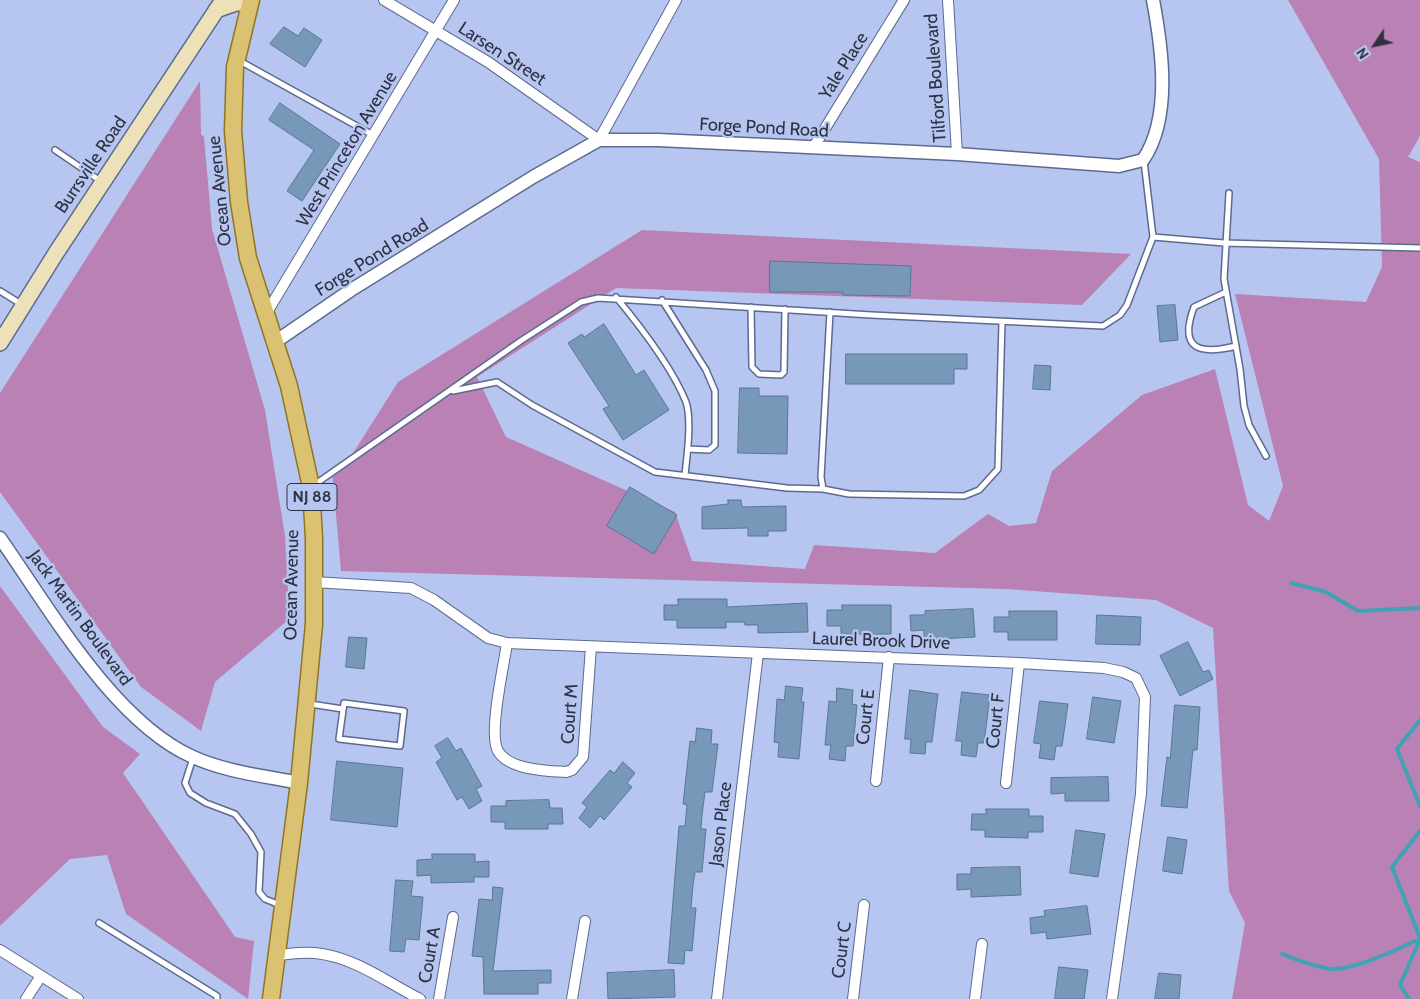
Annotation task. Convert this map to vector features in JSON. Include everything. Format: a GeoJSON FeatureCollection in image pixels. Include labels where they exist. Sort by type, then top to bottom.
{"type":"FeatureCollection","features":[{"type":"Feature","properties":{"kind":"main road","name":"Burrsville Road"},"geometry":{"type":"LineString","coordinates":[[0,343],[103,182],[220,5],[250,2]]}},
{"type":"Feature","properties":{"kind":"main road","name":"Ocean Avenue"},"geometry":{"type":"LineString","coordinates":[[250,2],[237,60],[233,131],[239,202],[248,258],[289,386],[311,487],[314,582],[314,624],[300,783],[276,955],[272,999]]}},
{"type":"Feature","properties":{"kind":"street","name":"Larsen Street"},"geometry":{"type":"LineString","coordinates":[[384,0],[488,62],[599,140]]}},
{"type":"Feature","properties":{"kind":"street","name":"West Princeton Avenue"},"geometry":{"type":"LineString","coordinates":[[266,314],[454,0]]}},
{"type":"Feature","properties":{"kind":"street"},"geometry":{"type":"LineString","coordinates":[[599,140],[676,0]]}},
{"type":"Feature","properties":{"kind":"street","name":"Yale Place"},"geometry":{"type":"LineString","coordinates":[[813,148],[904,0]]}},
{"type":"Feature","properties":{"kind":"street","name":"Tilford Boulevard"},"geometry":{"type":"LineString","coordinates":[[948,0],[957,154]]}},
{"type":"Feature","properties":{"kind":"street"},"geometry":{"type":"LineString","coordinates":[[1143,160],[1154,138],[1164,73],[1162,46],[1153,0]]}},
{"type":"Feature","properties":{"kind":"street","name":"Forge Pond Road"},"geometry":{"type":"LineString","coordinates":[[275,342],[351,290],[533,177],[599,140],[957,154],[1119,166],[1143,160]]}},
{"type":"Feature","properties":{"kind":"street","name":"Jack Martin Boulevard"},"geometry":{"type":"LineString","coordinates":[[0,538],[86,662],[127,710],[162,740],[194,758],[236,770],[300,783]]}},
{"type":"Feature","properties":{"kind":"street","name":"Laurel Brook Drive"},"geometry":{"type":"LineString","coordinates":[[314,582],[411,588],[434,600],[488,638],[507,643],[1019,663],[1104,668],[1123,672],[1136,678],[1145,697],[1140,794],[1112,999]]}},
{"type":"Feature","properties":{"kind":"street","name":"Court M"},"geometry":{"type":"LineString","coordinates":[[507,643],[494,733],[498,751],[506,759],[521,767],[566,772],[572,770],[583,757],[591,647]]}},
{"type":"Feature","properties":{"kind":"street","name":"Jason Place"},"geometry":{"type":"LineString","coordinates":[[717,999],[758,653]]}},
{"type":"Feature","properties":{"kind":"street","name":"Court E"},"geometry":{"type":"LineString","coordinates":[[876,782],[889,657]]}},
{"type":"Feature","properties":{"kind":"street","name":"Court F"},"geometry":{"type":"LineString","coordinates":[[1006,783],[1019,663]]}},
{"type":"Feature","properties":{"kind":"street","name":"Court C"},"geometry":{"type":"LineString","coordinates":[[852,999],[864,905]]}},
{"type":"Feature","properties":{"kind":"street","name":"Court A"},"geometry":{"type":"LineString","coordinates":[[439,999],[454,917]]}},
{"type":"Feature","properties":{"kind":"street"},"geometry":{"type":"LineString","coordinates":[[572,999],[585,921]]}},
{"type":"Feature","properties":{"kind":"street"},"geometry":{"type":"LineString","coordinates":[[975,999],[982,944]]}},
{"type":"Feature","properties":{"kind":"street"},"geometry":{"type":"LineString","coordinates":[[0,950],[78,999]]}},
{"type":"Feature","properties":{"kind":"street"},"geometry":{"type":"LineString","coordinates":[[276,955],[314,953],[339,958],[366,968],[420,999]]}},
{"type":"Feature","properties":{"kind":"street"},"geometry":{"type":"LineString","coordinates":[[26,999],[41,976]]}},
{"type":"Feature","properties":{"kind":"lane"},"geometry":{"type":"LineString","coordinates":[[237,60],[373,136]]}},
{"type":"Feature","properties":{"kind":"lane"},"geometry":{"type":"LineString","coordinates":[[55,150],[103,182]]}},
{"type":"Feature","properties":{"kind":"lane"},"geometry":{"type":"LineString","coordinates":[[311,487],[450,392],[522,340],[581,302],[598,298],[616,297],[830,312],[1103,326],[1120,315],[1127,305],[1153,237],[1143,160]]}},
{"type":"Feature","properties":{"kind":"lane"},"geometry":{"type":"LineString","coordinates":[[1229,193],[1224,243],[1224,279],[1249,424],[1266,456]]}},
{"type":"Feature","properties":{"kind":"lane"},"geometry":{"type":"LineString","coordinates":[[1153,237],[1224,243],[1420,248]]}},
{"type":"Feature","properties":{"kind":"lane"},"geometry":{"type":"LineString","coordinates":[[0,291],[23,306]]}},
{"type":"Feature","properties":{"kind":"lane"},"geometry":{"type":"LineString","coordinates":[[1226,292],[1194,307],[1188,332],[1192,342],[1203,351],[1216,351],[1236,346]]}},
{"type":"Feature","properties":{"kind":"lane"},"geometry":{"type":"LineString","coordinates":[[616,297],[642,327],[686,403],[688,449],[685,475]]}},
{"type":"Feature","properties":{"kind":"lane"},"geometry":{"type":"LineString","coordinates":[[662,300],[706,370],[715,391],[715,445],[709,450],[688,449]]}},
{"type":"Feature","properties":{"kind":"lane"},"geometry":{"type":"LineString","coordinates":[[752,307],[752,366],[759,374],[781,375],[784,372],[785,309]]}},
{"type":"Feature","properties":{"kind":"lane"},"geometry":{"type":"LineString","coordinates":[[823,490],[820,477],[830,312]]}},
{"type":"Feature","properties":{"kind":"lane"},"geometry":{"type":"LineString","coordinates":[[450,392],[497,382],[532,405],[655,472],[849,494],[964,496],[979,490],[998,469],[1002,322]]}},
{"type":"Feature","properties":{"kind":"lane"},"geometry":{"type":"LineString","coordinates":[[344,702],[404,711],[400,746],[339,739],[344,709],[344,702]]}},
{"type":"Feature","properties":{"kind":"lane"},"geometry":{"type":"LineString","coordinates":[[307,703],[344,709]]}},
{"type":"Feature","properties":{"kind":"lane"},"geometry":{"type":"LineString","coordinates":[[194,758],[185,783],[190,793],[206,803],[235,814],[251,834],[261,852],[259,892],[265,899],[283,906]]}},
{"type":"Feature","properties":{"kind":"lane"},"geometry":{"type":"LineString","coordinates":[[99,923],[218,996],[217,999]]}},
{"type":"Feature","properties":{"kind":"shaded area"},"geometry":{"type":"Polygon","coordinates":[[[1288,0],[1420,0],[1420,136],[1408,157],[1420,162],[1420,999],[1232,999],[1245,923],[1229,891],[1213,628],[1156,600],[1006,589],[341,571],[332,470],[348,461],[398,382],[642,230],[1131,254],[1082,305],[616,288],[477,377],[506,437],[675,512],[692,561],[805,569],[814,545],[935,553],[988,514],[1009,526],[1036,523],[1052,471],[1142,395],[1215,369],[1248,505],[1269,521],[1283,486],[1235,294],[1366,302],[1382,267],[1379,159],[1288,0]]]}},
{"type":"Feature","properties":{"kind":"shaded area"},"geometry":{"type":"Polygon","coordinates":[[[200,81],[201,134],[204,137],[212,229],[265,410],[285,536],[289,609],[288,620],[215,682],[201,731],[141,687],[0,492],[0,393],[200,81]]]}},
{"type":"Feature","properties":{"kind":"shaded area"},"geometry":{"type":"Polygon","coordinates":[[[0,586],[103,727],[140,754],[123,773],[235,937],[254,941],[248,999],[126,914],[107,855],[70,859],[0,926],[0,586]]]}},
{"type":"Feature","properties":{"kind":"building"},"geometry":{"type":"Polygon","coordinates":[[[284,27],[298,36],[304,28],[322,40],[305,67],[270,44],[284,27]]]}},
{"type":"Feature","properties":{"kind":"building"},"geometry":{"type":"Polygon","coordinates":[[[280,103],[340,144],[302,201],[287,191],[314,150],[269,120],[280,103]]]}},
{"type":"Feature","properties":{"kind":"building"},"geometry":{"type":"Polygon","coordinates":[[[770,261],[911,266],[910,296],[843,295],[843,292],[770,292],[770,261]]]}},
{"type":"Feature","properties":{"kind":"building"},"geometry":{"type":"Polygon","coordinates":[[[1175,305],[1178,340],[1160,342],[1157,306],[1175,305]]]}},
{"type":"Feature","properties":{"kind":"building"},"geometry":{"type":"Polygon","coordinates":[[[604,324],[636,375],[644,370],[669,410],[623,440],[603,409],[609,406],[568,343],[582,334],[584,337],[604,324]]]}},
{"type":"Feature","properties":{"kind":"building"},"geometry":{"type":"Polygon","coordinates":[[[846,354],[967,354],[967,369],[954,369],[954,384],[846,384],[846,354]]]}},
{"type":"Feature","properties":{"kind":"building"},"geometry":{"type":"Polygon","coordinates":[[[1035,365],[1051,366],[1050,390],[1033,389],[1035,365]]]}},
{"type":"Feature","properties":{"kind":"building"},"geometry":{"type":"Polygon","coordinates":[[[740,388],[759,388],[759,396],[788,396],[787,454],[738,453],[740,388]]]}},
{"type":"Feature","properties":{"kind":"building"},"geometry":{"type":"Polygon","coordinates":[[[630,487],[677,515],[654,554],[607,526],[630,487]]]}},
{"type":"Feature","properties":{"kind":"building"},"geometry":{"type":"Polygon","coordinates":[[[728,500],[741,500],[742,507],[786,506],[786,531],[768,531],[768,536],[748,536],[748,528],[702,529],[702,507],[728,504],[728,500]]]}},
{"type":"Feature","properties":{"kind":"building"},"geometry":{"type":"Polygon","coordinates":[[[678,599],[727,599],[727,607],[807,603],[808,632],[758,633],[758,625],[745,625],[744,622],[726,622],[726,628],[677,628],[677,620],[664,620],[664,605],[678,605],[678,599]]]}},
{"type":"Feature","properties":{"kind":"building"},"geometry":{"type":"Polygon","coordinates":[[[842,605],[891,605],[891,634],[841,634],[841,626],[827,626],[827,610],[842,610],[842,605]]]}},
{"type":"Feature","properties":{"kind":"building"},"geometry":{"type":"Polygon","coordinates":[[[973,609],[975,637],[924,640],[924,630],[911,631],[910,615],[925,615],[925,611],[973,609]]]}},
{"type":"Feature","properties":{"kind":"building"},"geometry":{"type":"Polygon","coordinates":[[[1009,611],[1057,611],[1057,640],[1008,640],[1008,632],[994,632],[994,617],[1009,617],[1009,611]]]}},
{"type":"Feature","properties":{"kind":"building"},"geometry":{"type":"Polygon","coordinates":[[[1097,615],[1141,617],[1140,645],[1096,644],[1097,615]]]}},
{"type":"Feature","properties":{"kind":"building"},"geometry":{"type":"Polygon","coordinates":[[[349,637],[367,638],[364,669],[346,667],[349,637]]]}},
{"type":"Feature","properties":{"kind":"building"},"geometry":{"type":"Polygon","coordinates":[[[1188,642],[1203,672],[1209,670],[1213,679],[1180,696],[1160,656],[1188,642]]]}},
{"type":"Feature","properties":{"kind":"building"},"geometry":{"type":"Polygon","coordinates":[[[786,686],[803,688],[801,702],[804,702],[799,759],[778,757],[779,743],[774,742],[777,699],[784,700],[786,686]]]}},
{"type":"Feature","properties":{"kind":"building"},"geometry":{"type":"Polygon","coordinates":[[[837,688],[853,690],[852,704],[857,705],[853,746],[846,746],[845,761],[829,759],[831,745],[825,745],[829,701],[836,702],[837,688]]]}},
{"type":"Feature","properties":{"kind":"building"},"geometry":{"type":"Polygon","coordinates":[[[910,690],[938,694],[932,742],[926,742],[925,754],[910,753],[911,739],[905,739],[910,690]]]}},
{"type":"Feature","properties":{"kind":"building"},"geometry":{"type":"Polygon","coordinates":[[[962,692],[990,695],[984,743],[978,743],[976,757],[961,755],[962,741],[956,741],[962,692]]]}},
{"type":"Feature","properties":{"kind":"building"},"geometry":{"type":"Polygon","coordinates":[[[1093,697],[1121,701],[1114,743],[1087,739],[1093,697]]]}},
{"type":"Feature","properties":{"kind":"building"},"geometry":{"type":"Polygon","coordinates":[[[1040,701],[1068,704],[1062,746],[1056,746],[1054,760],[1039,758],[1041,744],[1034,743],[1040,701]]]}},
{"type":"Feature","properties":{"kind":"building"},"geometry":{"type":"Polygon","coordinates":[[[1175,705],[1200,707],[1197,750],[1193,750],[1187,808],[1161,806],[1167,757],[1170,758],[1175,705]]]}},
{"type":"Feature","properties":{"kind":"building"},"geometry":{"type":"Polygon","coordinates":[[[697,728],[712,730],[711,744],[718,744],[712,792],[705,792],[702,815],[701,829],[706,829],[702,872],[695,872],[693,885],[691,908],[696,908],[692,951],[685,950],[684,964],[668,963],[679,826],[685,826],[687,805],[683,804],[690,741],[695,742],[697,728]]]}},
{"type":"Feature","properties":{"kind":"building"},"geometry":{"type":"Polygon","coordinates":[[[448,738],[456,751],[461,748],[482,786],[476,789],[482,801],[469,809],[462,797],[457,800],[436,762],[442,758],[435,746],[448,738]]]}},
{"type":"Feature","properties":{"kind":"building"},"geometry":{"type":"Polygon","coordinates":[[[337,761],[403,768],[397,827],[331,820],[337,761]]]}},
{"type":"Feature","properties":{"kind":"building"},"geometry":{"type":"Polygon","coordinates":[[[623,762],[635,773],[627,783],[632,787],[604,820],[600,816],[590,828],[579,818],[587,807],[582,803],[610,770],[614,773],[623,762]]]}},
{"type":"Feature","properties":{"kind":"building"},"geometry":{"type":"Polygon","coordinates":[[[1108,777],[1109,801],[1065,801],[1065,793],[1051,794],[1051,778],[1108,777]]]}},
{"type":"Feature","properties":{"kind":"building"},"geometry":{"type":"Polygon","coordinates":[[[549,800],[550,808],[562,808],[563,824],[548,824],[548,829],[505,829],[505,822],[491,822],[491,806],[506,806],[506,801],[549,800]]]}},
{"type":"Feature","properties":{"kind":"building"},"geometry":{"type":"Polygon","coordinates":[[[986,809],[1029,809],[1029,816],[1043,816],[1043,832],[1028,832],[1028,838],[985,837],[985,830],[971,830],[972,814],[986,814],[986,809]]]}},
{"type":"Feature","properties":{"kind":"building"},"geometry":{"type":"Polygon","coordinates":[[[1076,830],[1105,834],[1098,877],[1070,873],[1076,830]]]}},
{"type":"Feature","properties":{"kind":"building"},"geometry":{"type":"Polygon","coordinates":[[[1168,837],[1187,840],[1182,874],[1163,871],[1168,837]]]}},
{"type":"Feature","properties":{"kind":"building"},"geometry":{"type":"Polygon","coordinates":[[[432,854],[475,854],[475,862],[489,861],[489,877],[474,877],[474,882],[431,883],[431,875],[417,876],[417,860],[432,859],[432,854]]]}},
{"type":"Feature","properties":{"kind":"building"},"geometry":{"type":"Polygon","coordinates":[[[1020,867],[1021,895],[971,897],[971,889],[957,890],[957,874],[971,874],[971,868],[1020,867]]]}},
{"type":"Feature","properties":{"kind":"building"},"geometry":{"type":"Polygon","coordinates":[[[396,880],[413,881],[411,896],[423,897],[419,940],[406,939],[404,952],[390,951],[396,880]]]}},
{"type":"Feature","properties":{"kind":"building"},"geometry":{"type":"Polygon","coordinates":[[[493,887],[503,888],[493,971],[551,970],[551,983],[538,983],[538,994],[484,994],[483,957],[472,956],[479,899],[492,900],[493,887]]]}},
{"type":"Feature","properties":{"kind":"building"},"geometry":{"type":"Polygon","coordinates":[[[1087,906],[1091,934],[1047,939],[1046,932],[1031,934],[1030,918],[1045,916],[1044,911],[1087,906]]]}},
{"type":"Feature","properties":{"kind":"building"},"geometry":{"type":"Polygon","coordinates":[[[1059,967],[1088,970],[1084,999],[1055,999],[1059,967]]]}},
{"type":"Feature","properties":{"kind":"building"},"geometry":{"type":"Polygon","coordinates":[[[674,970],[675,997],[608,999],[607,973],[674,970]]]}},
{"type":"Feature","properties":{"kind":"building"},"geometry":{"type":"Polygon","coordinates":[[[1159,973],[1181,975],[1179,999],[1155,999],[1159,973]]]}},
{"type":"Feature","properties":{"kind":"waterway"},"geometry":{"type":"LineString","coordinates":[[1291,583],[1326,592],[1358,611],[1420,608]]}},
{"type":"Feature","properties":{"kind":"waterway"},"geometry":{"type":"LineString","coordinates":[[1420,720],[1397,749],[1420,806]]}},
{"type":"Feature","properties":{"kind":"waterway"},"geometry":{"type":"LineString","coordinates":[[1420,831],[1392,867],[1420,938]]}},
{"type":"Feature","properties":{"kind":"waterway"},"geometry":{"type":"LineString","coordinates":[[1282,954],[1318,967],[1341,968],[1376,958],[1420,939]]}},
{"type":"Feature","properties":{"kind":"waterway"},"geometry":{"type":"LineString","coordinates":[[1409,999],[1400,985],[1420,939]]}}]}
